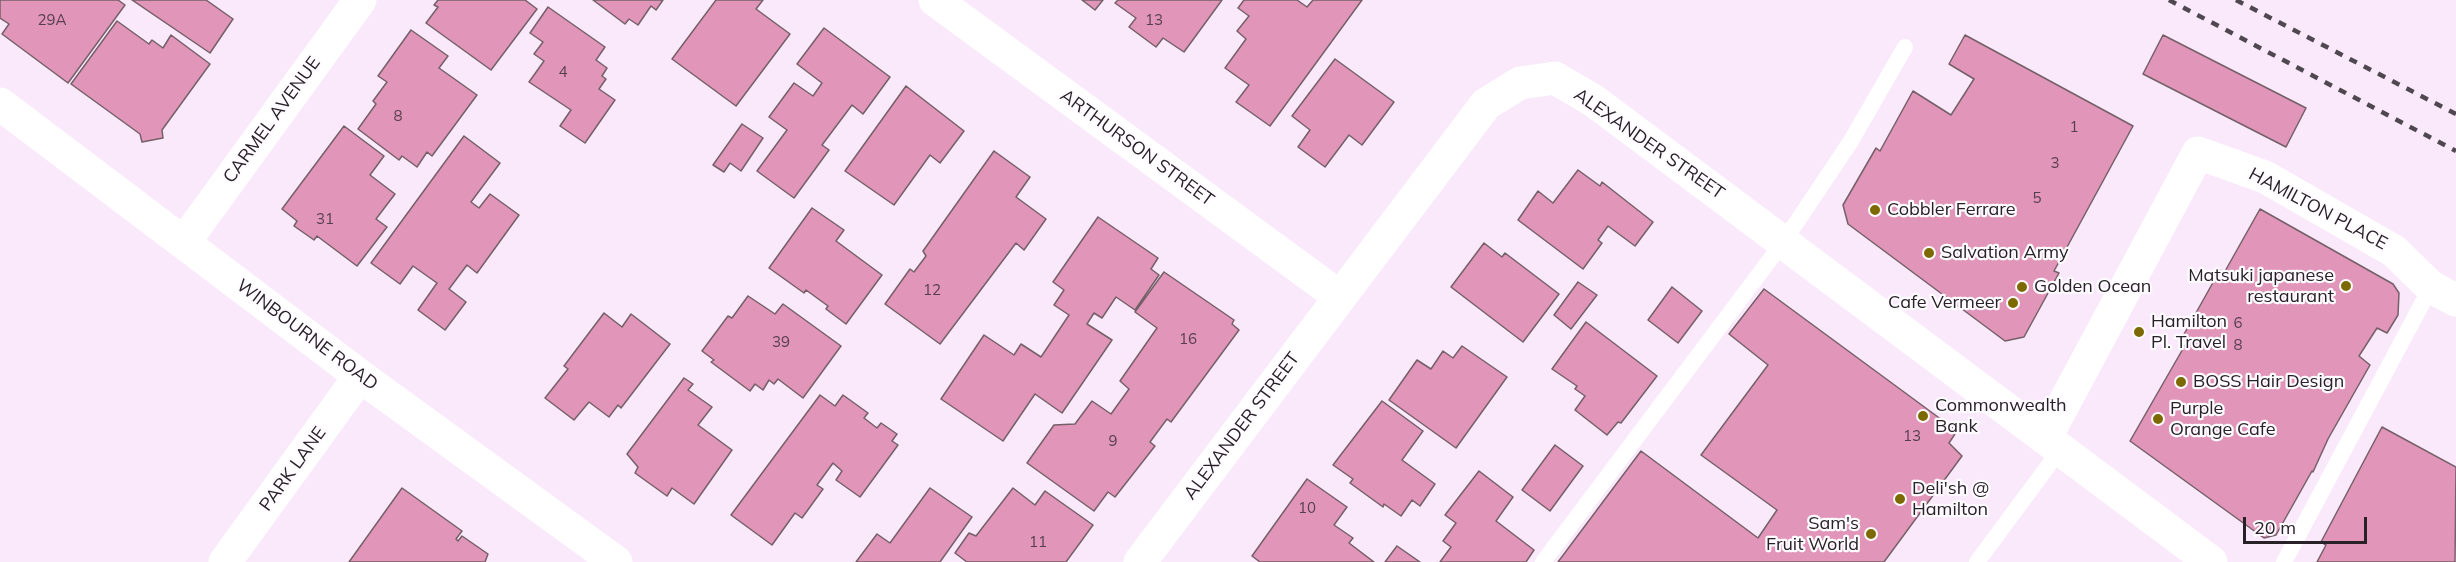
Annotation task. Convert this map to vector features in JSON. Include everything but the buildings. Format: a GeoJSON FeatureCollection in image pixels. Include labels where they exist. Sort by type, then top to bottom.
{"type":"FeatureCollection","features":[{"type":"Feature","properties":{"kind":"street","name":"CARMEL AVENUE"},"geometry":{"type":"LineString","coordinates":[[184,241],[360,0]]}},
{"type":"Feature","properties":{"kind":"street","name":"ARTHURSON STREET"},"geometry":{"type":"LineString","coordinates":[[935,0],[1340,297]]}},
{"type":"Feature","properties":{"kind":"street","name":"ALEXANDER STREET"},"geometry":{"type":"LineString","coordinates":[[1140,562],[1486,104],[1520,83],[1555,78],[1594,101],[2053,443]]}},
{"type":"Feature","properties":{"kind":"street","name":"WINBOURNE ROAD"},"geometry":{"type":"LineString","coordinates":[[0,104],[360,376],[616,562]]}},
{"type":"Feature","properties":{"kind":"street","name":"HAMILTON PLACE"},"geometry":{"type":"LineString","coordinates":[[2053,443],[2198,153],[2265,177],[2394,251],[2443,293]]}},
{"type":"Feature","properties":{"kind":"street","name":"PARK LANE"},"geometry":{"type":"LineString","coordinates":[[225,562],[360,376]]}},
{"type":"Feature","properties":{"kind":"street"},"geometry":{"type":"LineString","coordinates":[[2053,443],[2211,562]]}},
{"type":"Feature","properties":{"kind":"lane"},"geometry":{"type":"LineString","coordinates":[[1543,562],[1784,241],[1851,141],[1905,47]]}},
{"type":"Feature","properties":{"kind":"lane"},"geometry":{"type":"LineString","coordinates":[[2284,562],[2443,293]]}},
{"type":"Feature","properties":{"kind":"lane","name":"HAMILTON PLACE"},"geometry":{"type":"LineString","coordinates":[[1977,562],[2053,443]]}},
{"type":"Feature","properties":{"kind":"railway"},"geometry":{"type":"LineString","coordinates":[[2169,0],[2456,151]]}},
{"type":"Feature","properties":{"kind":"railway"},"geometry":{"type":"LineString","coordinates":[[2236,0],[2456,114]]}},
{"type":"Feature","properties":{"kind":"place","name":"Cobbler Ferrare"},"geometry":{"type":"Point","coordinates":[1875,210]}},
{"type":"Feature","properties":{"kind":"place","name":"Salvation Army"},"geometry":{"type":"Point","coordinates":[1929,253]}},
{"type":"Feature","properties":{"kind":"place","name":"Matsuki japanese restaurant"},"geometry":{"type":"Point","coordinates":[2346,286]}},
{"type":"Feature","properties":{"kind":"place","name":"Golden Ocean"},"geometry":{"type":"Point","coordinates":[2022,287]}},
{"type":"Feature","properties":{"kind":"place","name":"Cafe Vermeer"},"geometry":{"type":"Point","coordinates":[2013,303]}},
{"type":"Feature","properties":{"kind":"place","name":"Hamilton Pl. Travel"},"geometry":{"type":"Point","coordinates":[2139,332]}},
{"type":"Feature","properties":{"kind":"place","name":"BOSS Hair Design"},"geometry":{"type":"Point","coordinates":[2181,382]}},
{"type":"Feature","properties":{"kind":"place","name":"Commonwealth Bank"},"geometry":{"type":"Point","coordinates":[1923,416]}},
{"type":"Feature","properties":{"kind":"place","name":"Purple Orange Cafe"},"geometry":{"type":"Point","coordinates":[2158,419]}},
{"type":"Feature","properties":{"kind":"place","name":"Deli'sh @ Hamilton"},"geometry":{"type":"Point","coordinates":[1900,499]}},
{"type":"Feature","properties":{"kind":"place","name":"Sam's Fruit World"},"geometry":{"type":"Point","coordinates":[1871,534]}}]}
